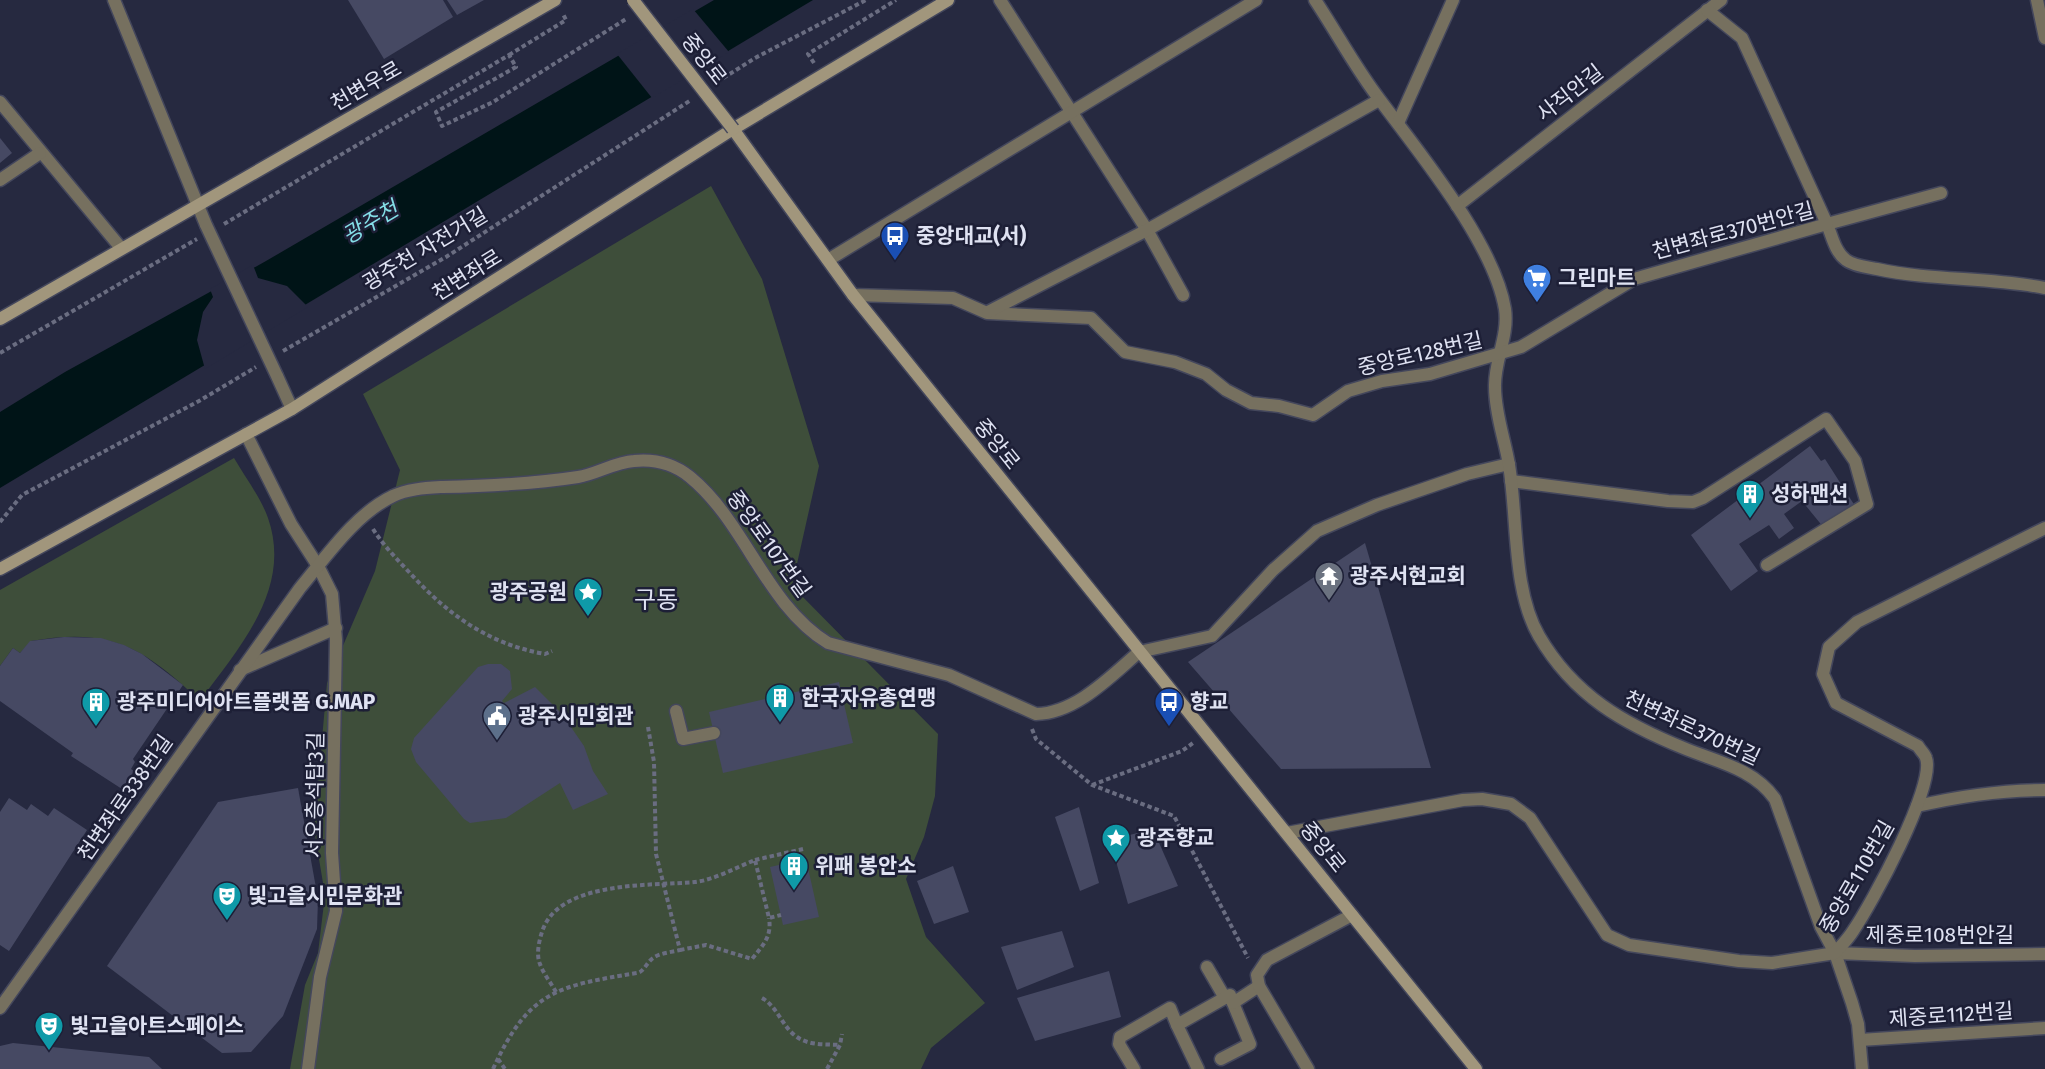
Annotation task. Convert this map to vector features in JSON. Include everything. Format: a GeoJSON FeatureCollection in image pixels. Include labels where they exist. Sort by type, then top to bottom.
{"type":"FeatureCollection","features":[{"type":"Feature","properties":{"kind":"street"},"geometry":{"type":"LineString","coordinates":[[114,0],[197,205],[292,409]]}},
{"type":"Feature","properties":{"kind":"street","name":"천변우로"},"geometry":{"type":"LineString","coordinates":[[0,319],[555,0]]}},
{"type":"Feature","properties":{"kind":"street","name":"중앙로"},"geometry":{"type":"LineString","coordinates":[[633,0],[733,129],[853,295],[1138,652],[1206,733],[1476,1069]]}},
{"type":"Feature","properties":{"kind":"street","name":"천변좌로"},"geometry":{"type":"LineString","coordinates":[[0,569],[292,409],[733,129],[948,0]]}},
{"type":"Feature","properties":{"kind":"street"},"geometry":{"type":"LineString","coordinates":[[1000,0],[1147,230],[1183,295]]}},
{"type":"Feature","properties":{"kind":"street"},"geometry":{"type":"LineString","coordinates":[[828,260],[1256,0]]}},
{"type":"Feature","properties":{"kind":"street","name":"천변좌로370번길"},"geometry":{"type":"LineString","coordinates":[[1315,0],[1379,100],[1457,206],[1485,255],[1504,308],[1502,354],[1495,378],[1495,390],[1509,464],[1514,517],[1530,618],[1569,680],[1621,719],[1660,739],[1750,773],[1766,786],[1775,799],[1821,927],[1835,953],[1858,1024],[1862,1069]]}},
{"type":"Feature","properties":{"kind":"street"},"geometry":{"type":"LineString","coordinates":[[1398,123],[1453,0]]}},
{"type":"Feature","properties":{"kind":"street","name":"사직안길"},"geometry":{"type":"LineString","coordinates":[[1457,206],[1720,0]]}},
{"type":"Feature","properties":{"kind":"street"},"geometry":{"type":"LineString","coordinates":[[2037,0],[2045,38]]}},
{"type":"Feature","properties":{"kind":"street"},"geometry":{"type":"LineString","coordinates":[[1707,10],[1742,38],[1827,224],[1941,193]]}},
{"type":"Feature","properties":{"kind":"street"},"geometry":{"type":"LineString","coordinates":[[987,313],[1147,230],[1379,100]]}},
{"type":"Feature","properties":{"kind":"street"},"geometry":{"type":"LineString","coordinates":[[0,102],[121,248]]}},
{"type":"Feature","properties":{"kind":"street"},"geometry":{"type":"LineString","coordinates":[[0,180],[40,153]]}},
{"type":"Feature","properties":{"kind":"street","name":"천변좌로370번안길"},"geometry":{"type":"LineString","coordinates":[[1502,354],[1546,334],[1579,311],[1634,279],[1827,224],[1837,250],[1846,261],[1861,266],[1914,277],[2000,281],[2045,288]]}},
{"type":"Feature","properties":{"kind":"street","name":"중앙로128번길"},"geometry":{"type":"LineString","coordinates":[[853,295],[953,298],[987,313],[1091,318],[1125,352],[1175,362],[1206,374],[1226,390],[1251,403],[1279,406],[1313,416],[1348,391],[1502,354]]}},
{"type":"Feature","properties":{"kind":"street"},"geometry":{"type":"LineString","coordinates":[[1511,482],[1693,502],[1703,498],[1826,419],[1854,461],[1867,504],[1767,565]]}},
{"type":"Feature","properties":{"kind":"street","name":"서오층석탑3길"},"geometry":{"type":"LineString","coordinates":[[246,434],[291,524],[318,566],[332,594],[336,628],[332,853],[336,911],[321,977],[308,1069]]}},
{"type":"Feature","properties":{"kind":"street","name":"중앙로107번길"},"geometry":{"type":"LineString","coordinates":[[352,528],[394,495],[416,490],[493,486],[579,477],[633,460],[673,465],[718,504],[789,607],[815,634],[828,643],[949,675],[1024,711],[1048,714],[1071,705],[1103,683],[1138,652]]}},
{"type":"Feature","properties":{"kind":"street"},"geometry":{"type":"LineString","coordinates":[[1138,652],[1212,636],[1273,570],[1317,531],[1377,505],[1467,474],[1509,464]]}},
{"type":"Feature","properties":{"kind":"street","name":"천변좌로338번길"},"geometry":{"type":"LineString","coordinates":[[0,1008],[239,671],[318,566],[352,528]]}},
{"type":"Feature","properties":{"kind":"street","name":"중앙로110번길"},"geometry":{"type":"LineString","coordinates":[[1287,833],[1463,800],[1482,799],[1511,804],[1530,818],[1607,935],[1629,945],[1738,961],[1772,963],[1835,953],[1853,932],[1917,806],[1927,771],[1926,758],[1918,746],[1836,703],[1822,674],[1829,647],[1857,622],[2045,528]]}},
{"type":"Feature","properties":{"kind":"street"},"geometry":{"type":"LineString","coordinates":[[239,671],[336,628]]}},
{"type":"Feature","properties":{"kind":"street"},"geometry":{"type":"LineString","coordinates":[[676,711],[683,739],[714,733]]}},
{"type":"Feature","properties":{"kind":"street"},"geometry":{"type":"LineString","coordinates":[[1917,806],[1957,797],[2021,789],[2045,790]]}},
{"type":"Feature","properties":{"kind":"street"},"geometry":{"type":"LineString","coordinates":[[1177,1025],[1229,1000],[1258,981],[1267,960],[1352,915]]}},
{"type":"Feature","properties":{"kind":"street","name":"제중로108번안길"},"geometry":{"type":"LineString","coordinates":[[1835,953],[1915,956],[2045,954]]}},
{"type":"Feature","properties":{"kind":"street"},"geometry":{"type":"LineString","coordinates":[[1207,967],[1229,1000],[1250,1044],[1221,1059]]}},
{"type":"Feature","properties":{"kind":"street"},"geometry":{"type":"LineString","coordinates":[[1258,981],[1308,1069]]}},
{"type":"Feature","properties":{"kind":"street"},"geometry":{"type":"LineString","coordinates":[[1134,1069],[1119,1044],[1120,1037],[1170,1008],[1198,1069]]}},
{"type":"Feature","properties":{"kind":"street","name":"제중로112번길"},"geometry":{"type":"LineString","coordinates":[[1860,1040],[2045,1028]]}},
{"type":"Feature","properties":{"kind":"path"},"geometry":{"type":"LineString","coordinates":[[0,353],[566,20],[555,0]]}},
{"type":"Feature","properties":{"kind":"path"},"geometry":{"type":"LineString","coordinates":[[708,88],[755,58],[866,0]]}},
{"type":"Feature","properties":{"kind":"path"},"geometry":{"type":"LineString","coordinates":[[808,54],[896,0]]}},
{"type":"Feature","properties":{"kind":"path"},"geometry":{"type":"LineString","coordinates":[[509,55],[516,66],[436,112],[442,126],[493,102],[630,16]]}},
{"type":"Feature","properties":{"kind":"path","name":"광주천 자전거길"},"geometry":{"type":"LineString","coordinates":[[280,352],[446,257],[699,94]]}},
{"type":"Feature","properties":{"kind":"path"},"geometry":{"type":"LineString","coordinates":[[0,522],[22,495],[199,401],[260,364]]}},
{"type":"Feature","properties":{"kind":"path"},"geometry":{"type":"LineString","coordinates":[[365,516],[381,542],[433,599],[454,616],[501,644],[545,654],[552,651]]}},
{"type":"Feature","properties":{"kind":"path"},"geometry":{"type":"LineString","coordinates":[[1024,711],[1036,739],[1092,785],[1174,816],[1258,981]]}},
{"type":"Feature","properties":{"kind":"path"},"geometry":{"type":"LineString","coordinates":[[648,727],[654,762],[656,854],[680,950]]}},
{"type":"Feature","properties":{"kind":"path"},"geometry":{"type":"LineString","coordinates":[[1092,785],[1182,751],[1206,733]]}},
{"type":"Feature","properties":{"kind":"path"},"geometry":{"type":"LineString","coordinates":[[556,992],[539,963],[538,942],[544,924],[566,903],[598,891],[663,881],[696,882],[755,860],[803,849]]}},
{"type":"Feature","properties":{"kind":"path"},"geometry":{"type":"LineString","coordinates":[[493,1069],[526,1014],[538,1002],[556,992],[583,981],[640,973],[654,957],[706,945],[752,959],[768,939],[771,931],[755,860]]}},
{"type":"Feature","properties":{"kind":"path"},"geometry":{"type":"LineString","coordinates":[[769,918],[781,915]]}},
{"type":"Feature","properties":{"kind":"path"},"geometry":{"type":"LineString","coordinates":[[762,998],[776,1008],[797,1037],[815,1044],[840,1045]]}},
{"type":"Feature","properties":{"kind":"path"},"geometry":{"type":"LineString","coordinates":[[827,1069],[840,1045],[842,1034]]}},
{"type":"Feature","properties":{"kind":"path"},"geometry":{"type":"LineString","coordinates":[[498,1059],[505,1069]]}},
{"type":"Feature","properties":{"kind":"green space","name":"광주공원"},"geometry":{"type":"Polygon","coordinates":[[[711,186],[762,279],[819,466],[792,586],[938,734],[935,796],[924,837],[906,879],[926,937],[985,1003],[931,1048],[921,1069],[290,1069],[305,985],[318,953],[325,895],[314,829],[327,683],[375,571],[400,470],[363,394],[711,186]]]}},
{"type":"Feature","properties":{"kind":"green space"},"geometry":{"type":"Polygon","coordinates":[[[234,458],[268,518],[274,544],[273,570],[258,617],[245,639],[200,701],[161,667],[124,646],[104,640],[58,637],[31,641],[20,653],[13,648],[0,666],[0,590],[234,458]]]}},
{"type":"Feature","properties":{"kind":"water","name":"광주천"},"geometry":{"type":"Polygon","coordinates":[[[714,0],[813,0],[0,488],[0,412],[65,372],[266,261],[714,0]]]}},
{"type":"Feature","properties":{"kind":"pier"},"geometry":{"type":"Polygon","coordinates":[[[693,9],[729,52],[652,98],[617,54],[693,9]]]}},
{"type":"Feature","properties":{"kind":"pier"},"geometry":{"type":"Polygon","coordinates":[[[253,265],[258,278],[287,286],[308,307],[205,369],[197,340],[203,312],[213,297],[210,289],[253,265]]]}},
{"type":"Feature","properties":{"kind":"building"},"geometry":{"type":"Polygon","coordinates":[[[348,0],[443,0],[453,17],[384,59],[348,0]]]}},
{"type":"Feature","properties":{"kind":"building"},"geometry":{"type":"Polygon","coordinates":[[[447,0],[484,0],[457,15],[447,0]]]}},
{"type":"Feature","properties":{"kind":"building"},"geometry":{"type":"Polygon","coordinates":[[[0,138],[12,153],[0,163],[0,138]]]}},
{"type":"Feature","properties":{"kind":"building","name":"성하맨션"},"geometry":{"type":"Polygon","coordinates":[[[1810,446],[1821,461],[1825,459],[1855,506],[1824,528],[1802,501],[1784,514],[1794,528],[1779,539],[1769,525],[1739,544],[1758,571],[1731,591],[1691,535],[1810,446]]]}},
{"type":"Feature","properties":{"kind":"building","name":"광주서현교회"},"geometry":{"type":"Polygon","coordinates":[[[1365,543],[1431,768],[1281,769],[1188,662],[1365,543]]]}},
{"type":"Feature","properties":{"kind":"building","name":"광주미디어아트플랫폼 G.MAP"},"geometry":{"type":"Polygon","coordinates":[[[64,637],[101,638],[124,645],[142,654],[183,685],[133,759],[135,762],[131,769],[134,771],[122,789],[71,756],[73,753],[0,701],[0,666],[13,648],[20,653],[30,641],[64,637]]]}},
{"type":"Feature","properties":{"kind":"building","name":"광주시민회관"},"geometry":{"type":"Polygon","coordinates":[[[501,664],[510,671],[512,689],[502,701],[504,703],[535,687],[562,714],[584,746],[593,771],[608,794],[573,810],[560,783],[506,818],[470,823],[464,819],[416,762],[411,749],[414,738],[478,667],[501,664]]]}},
{"type":"Feature","properties":{"kind":"building","name":"한국자유총연맹"},"geometry":{"type":"Polygon","coordinates":[[[839,682],[853,743],[723,773],[709,712],[839,682]]]}},
{"type":"Feature","properties":{"kind":"building","name":"빛고을시민문화관"},"geometry":{"type":"Polygon","coordinates":[[[298,788],[318,899],[317,929],[283,1016],[251,1052],[222,1053],[107,966],[218,802],[298,788]]]}},
{"type":"Feature","properties":{"kind":"building"},"geometry":{"type":"Polygon","coordinates":[[[9,798],[27,810],[31,804],[48,816],[54,808],[87,830],[9,951],[0,945],[0,812],[9,798]]]}},
{"type":"Feature","properties":{"kind":"building"},"geometry":{"type":"Polygon","coordinates":[[[1079,807],[1099,883],[1080,891],[1055,817],[1079,807]]]}},
{"type":"Feature","properties":{"kind":"building"},"geometry":{"type":"Polygon","coordinates":[[[1153,829],[1178,886],[1128,904],[1110,840],[1153,829]]]}},
{"type":"Feature","properties":{"kind":"building","name":"위패 봉안소"},"geometry":{"type":"Polygon","coordinates":[[[806,859],[819,917],[783,925],[770,867],[806,859]]]}},
{"type":"Feature","properties":{"kind":"building"},"geometry":{"type":"Polygon","coordinates":[[[953,866],[969,912],[934,924],[917,881],[953,866]]]}},
{"type":"Feature","properties":{"kind":"building"},"geometry":{"type":"Polygon","coordinates":[[[1062,931],[1074,967],[1017,990],[1001,947],[1062,931]]]}},
{"type":"Feature","properties":{"kind":"building"},"geometry":{"type":"Polygon","coordinates":[[[1109,971],[1121,1017],[1035,1041],[1017,998],[1109,971]]]}},
{"type":"Feature","properties":{"kind":"building","name":"빛고을아트스페이스"},"geometry":{"type":"Polygon","coordinates":[[[13,1043],[149,1057],[162,1069],[0,1069],[0,1046],[13,1043]]]}},
{"type":"Feature","properties":{"kind":"place","name":"중앙대교(서)"},"geometry":{"type":"Point","coordinates":[895,262]}},
{"type":"Feature","properties":{"kind":"place","name":"그린마트"},"geometry":{"type":"Point","coordinates":[1537,304]}},
{"type":"Feature","properties":{"kind":"place","name":"성하맨션"},"geometry":{"type":"Point","coordinates":[1750,520]}},
{"type":"Feature","properties":{"kind":"place","name":"광주서현교회"},"geometry":{"type":"Point","coordinates":[1329,602]}},
{"type":"Feature","properties":{"kind":"place","name":"광주공원"},"geometry":{"type":"Point","coordinates":[588,618]}},
{"type":"Feature","properties":{"kind":"place","name":"한국자유총연맹"},"geometry":{"type":"Point","coordinates":[780,724]}},
{"type":"Feature","properties":{"kind":"place","name":"광주미디어아트플랫폼 G.MAP"},"geometry":{"type":"Point","coordinates":[96,728]}},
{"type":"Feature","properties":{"kind":"place","name":"향교"},"geometry":{"type":"Point","coordinates":[1169,728]}},
{"type":"Feature","properties":{"kind":"place","name":"광주시민회관"},"geometry":{"type":"Point","coordinates":[497,742]}},
{"type":"Feature","properties":{"kind":"place","name":"광주향교"},"geometry":{"type":"Point","coordinates":[1116,864]}},
{"type":"Feature","properties":{"kind":"place","name":"위패 봉안소"},"geometry":{"type":"Point","coordinates":[794,892]}},
{"type":"Feature","properties":{"kind":"place","name":"빛고을시민문화관"},"geometry":{"type":"Point","coordinates":[227,922]}},
{"type":"Feature","properties":{"kind":"place","name":"빛고을아트스페이스"},"geometry":{"type":"Point","coordinates":[49,1052]}},
{"type":"Feature","properties":{"kind":"district","name":"구동"},"geometry":{"type":"Point","coordinates":[656,600]}}]}
